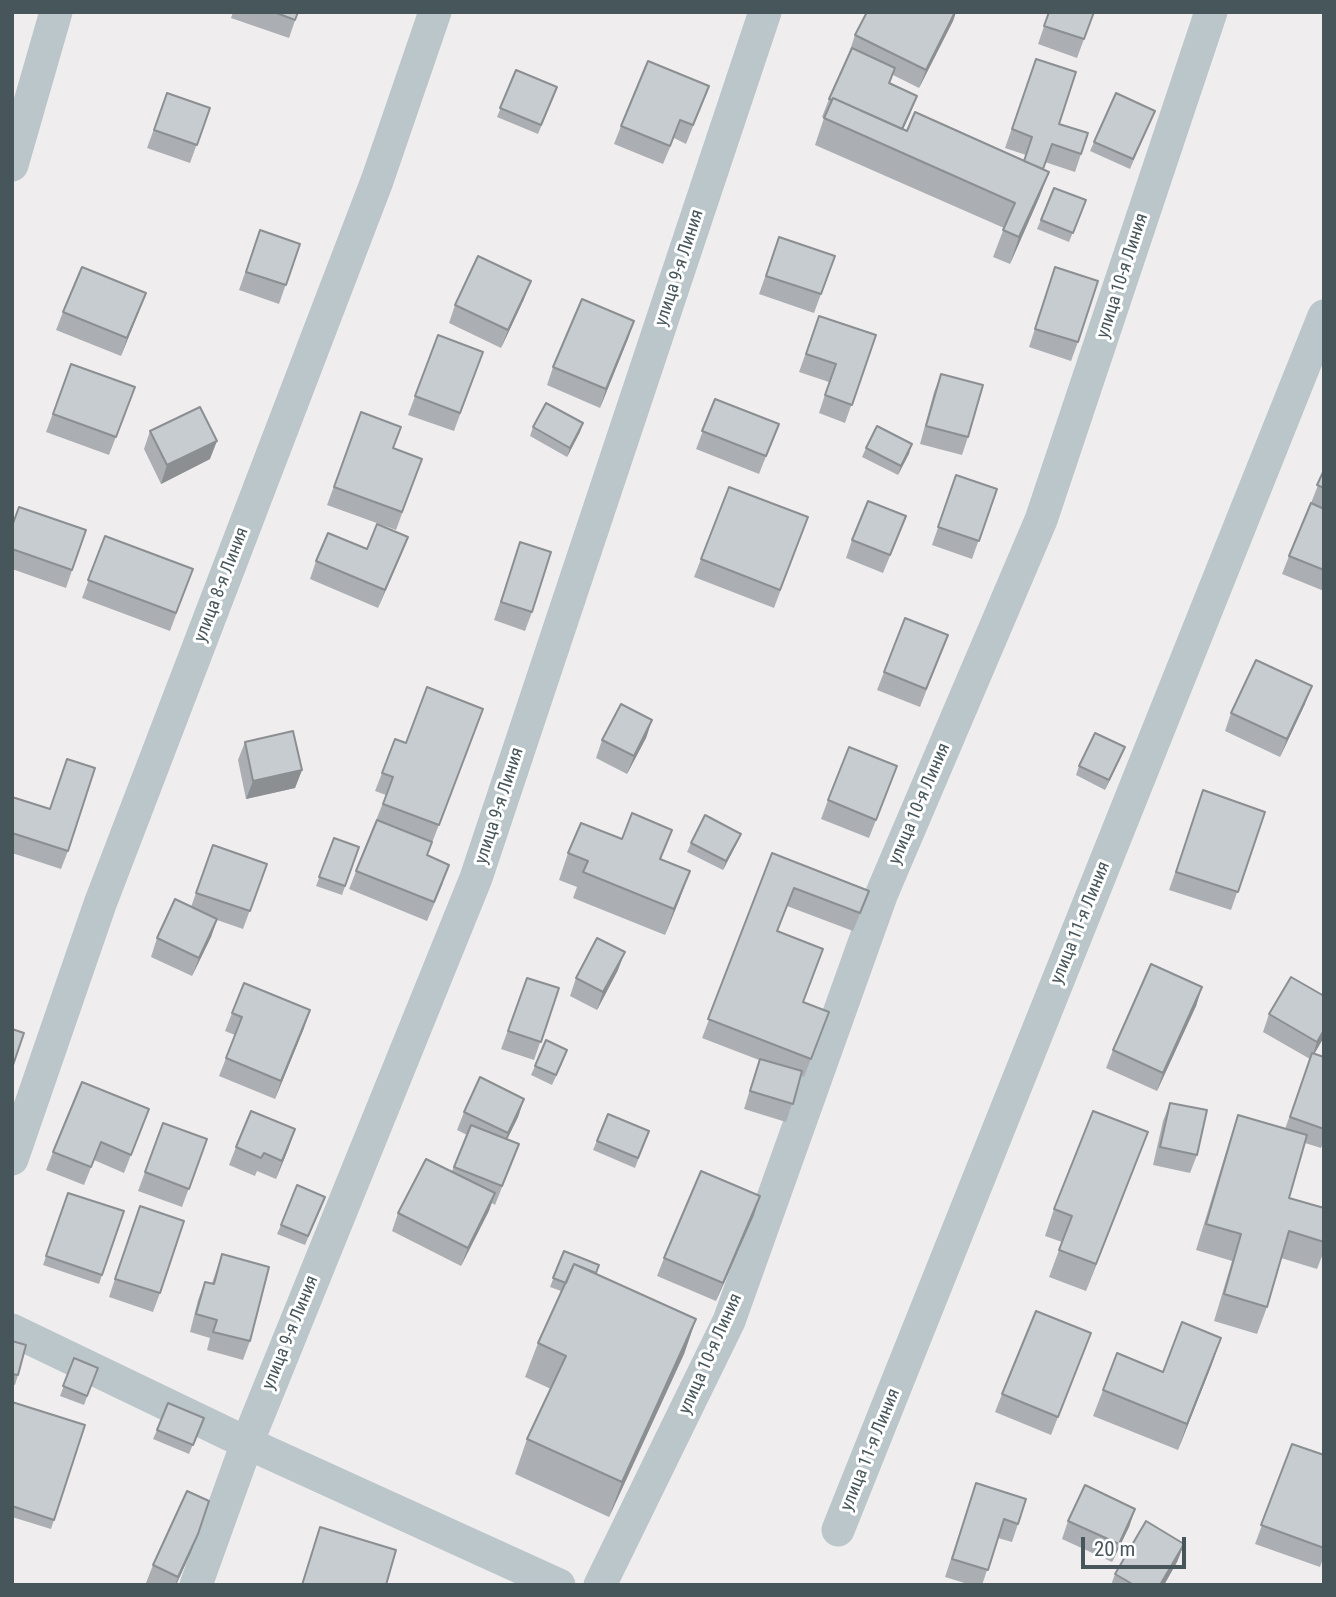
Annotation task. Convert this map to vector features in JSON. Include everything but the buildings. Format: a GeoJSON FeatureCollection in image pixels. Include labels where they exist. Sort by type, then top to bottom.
{"type":"FeatureCollection","features":[{"type":"Feature","properties":{"kind":"street"},"geometry":{"type":"LineString","coordinates":[[12,165],[56,12]]}},
{"type":"Feature","properties":{"kind":"street","name":"улица 8-я Линия"},"geometry":{"type":"LineString","coordinates":[[12,1159],[100,904],[377,181],[435,12]]}},
{"type":"Feature","properties":{"kind":"street","name":"улица 9-я Линия"},"geometry":{"type":"LineString","coordinates":[[196,1585],[247,1443],[476,878],[765,12]]}},
{"type":"Feature","properties":{"kind":"street","name":"улица 10-я Линия"},"geometry":{"type":"LineString","coordinates":[[600,1585],[729,1321],[882,893],[1041,520],[1211,12]]}},
{"type":"Feature","properties":{"kind":"street","name":"улица 11-я Линия"},"geometry":{"type":"LineString","coordinates":[[838,1530],[1324,316]]}},
{"type":"Feature","properties":{"kind":"street"},"geometry":{"type":"LineString","coordinates":[[12,1330],[247,1443],[559,1585]]}}]}
